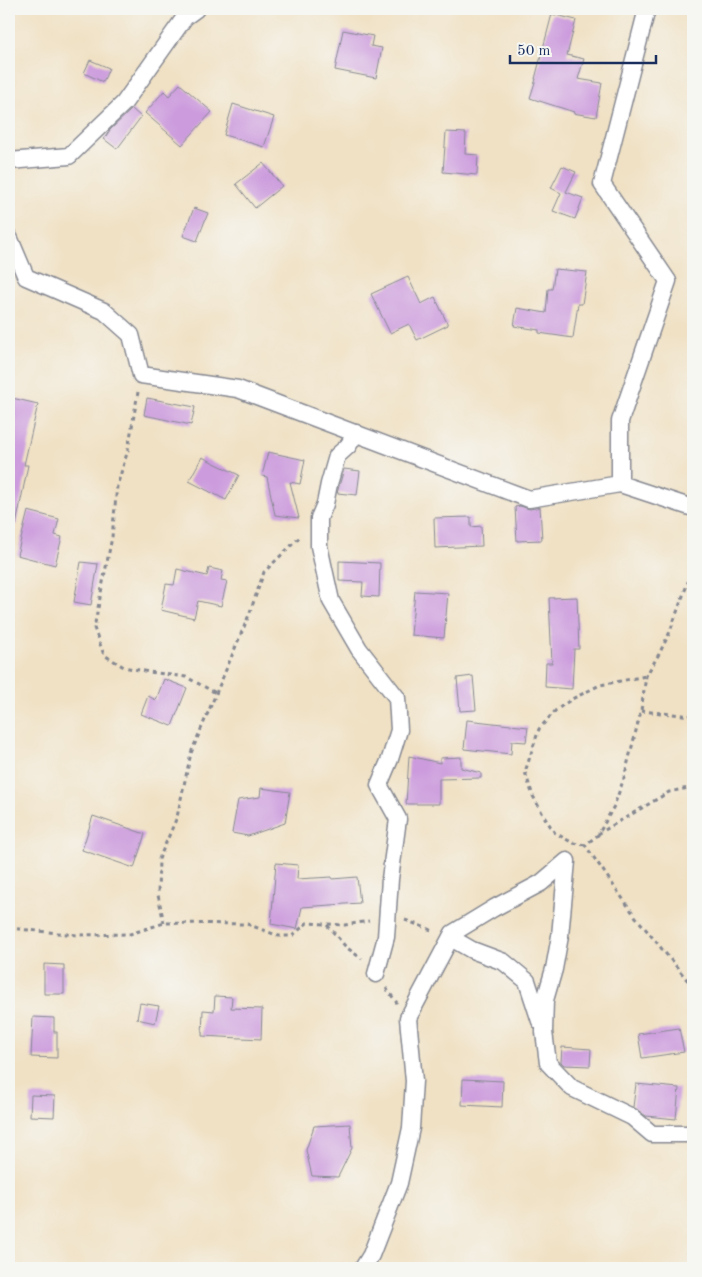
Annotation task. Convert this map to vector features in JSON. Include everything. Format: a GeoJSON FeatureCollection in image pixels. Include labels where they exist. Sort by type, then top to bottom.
{"type":"FeatureCollection","features":[{"type":"Feature","properties":{"kind":"street"},"geometry":{"type":"LineString","coordinates":[[9,161],[69,156],[124,103],[185,17],[196,9]]}},
{"type":"Feature","properties":{"kind":"street"},"geometry":{"type":"LineString","coordinates":[[620,484],[620,421],[668,281],[602,184],[647,9]]}},
{"type":"Feature","properties":{"kind":"street"},"geometry":{"type":"LineString","coordinates":[[9,237],[26,277],[104,311],[131,335],[141,375],[238,389],[529,499],[620,484],[693,508]]}},
{"type":"Feature","properties":{"kind":"street"},"geometry":{"type":"LineString","coordinates":[[356,433],[348,446],[337,456],[325,504],[319,518],[319,546],[331,601],[359,649],[397,698],[399,730],[379,785],[398,819],[390,879],[386,937],[376,974]]}},
{"type":"Feature","properties":{"kind":"street"},"geometry":{"type":"LineString","coordinates":[[363,1268],[371,1255],[399,1183],[411,1128],[414,1081],[408,1018],[453,934],[486,913],[541,883],[567,861],[560,936],[554,969],[545,1000],[544,1032],[548,1063],[572,1088],[632,1117],[652,1134],[693,1134]]}},
{"type":"Feature","properties":{"kind":"street"},"geometry":{"type":"LineString","coordinates":[[451,938],[472,950],[504,962],[527,981],[544,1032]]}},
{"type":"Feature","properties":{"kind":"path"},"geometry":{"type":"LineString","coordinates":[[141,375],[128,450],[117,486],[112,537],[94,628],[104,655],[124,667],[186,677],[216,693]]}},
{"type":"Feature","properties":{"kind":"path"},"geometry":{"type":"LineString","coordinates":[[164,923],[158,895],[159,859],[177,817],[191,753],[249,615],[264,572],[319,518]]}},
{"type":"Feature","properties":{"kind":"path"},"geometry":{"type":"LineString","coordinates":[[598,834],[614,806],[624,778],[641,711],[646,676],[669,634],[692,571],[689,545],[693,523]]}},
{"type":"Feature","properties":{"kind":"path"},"geometry":{"type":"LineString","coordinates":[[646,676],[600,685],[572,699],[556,710],[539,729],[525,772],[533,796],[556,833],[573,843],[585,845],[635,916],[693,987]]}},
{"type":"Feature","properties":{"kind":"path"},"geometry":{"type":"LineString","coordinates":[[641,711],[693,716]]}},
{"type":"Feature","properties":{"kind":"path"},"geometry":{"type":"LineString","coordinates":[[585,845],[598,834],[669,792],[693,787]]}},
{"type":"Feature","properties":{"kind":"path"},"geometry":{"type":"LineString","coordinates":[[9,928],[77,935],[130,934],[164,923],[246,924],[280,936],[292,936],[307,924],[345,926],[399,917],[451,938]]}},
{"type":"Feature","properties":{"kind":"building"},"geometry":{"type":"Polygon","coordinates":[[[552,14],[576,20],[567,55],[584,59],[578,79],[602,83],[596,117],[573,113],[530,98],[552,14]]]}},
{"type":"Feature","properties":{"kind":"building"},"geometry":{"type":"Polygon","coordinates":[[[343,30],[373,36],[371,46],[382,48],[376,78],[335,70],[343,30]]]}},
{"type":"Feature","properties":{"kind":"building"},"geometry":{"type":"Polygon","coordinates":[[[90,60],[109,68],[103,82],[84,73],[90,60]]]}},
{"type":"Feature","properties":{"kind":"building"},"geometry":{"type":"Polygon","coordinates":[[[180,84],[212,112],[182,145],[145,113],[164,91],[169,96],[180,84]]]}},
{"type":"Feature","properties":{"kind":"building"},"geometry":{"type":"Polygon","coordinates":[[[233,104],[274,117],[264,147],[224,135],[233,104]]]}},
{"type":"Feature","properties":{"kind":"building"},"geometry":{"type":"Polygon","coordinates":[[[132,109],[141,117],[117,149],[104,139],[110,130],[132,109]]]}},
{"type":"Feature","properties":{"kind":"building"},"geometry":{"type":"Polygon","coordinates":[[[446,132],[466,133],[465,154],[478,155],[477,175],[443,172],[446,132]]]}},
{"type":"Feature","properties":{"kind":"building"},"geometry":{"type":"Polygon","coordinates":[[[263,163],[282,186],[255,208],[236,184],[263,163]]]}},
{"type":"Feature","properties":{"kind":"building"},"geometry":{"type":"Polygon","coordinates":[[[562,166],[576,172],[566,192],[583,198],[575,219],[553,211],[561,193],[551,188],[562,166]]]}},
{"type":"Feature","properties":{"kind":"building"},"geometry":{"type":"Polygon","coordinates":[[[194,208],[208,213],[197,241],[183,236],[194,208]]]}},
{"type":"Feature","properties":{"kind":"building"},"geometry":{"type":"Polygon","coordinates":[[[555,269],[587,272],[582,304],[578,304],[573,338],[539,333],[539,330],[514,326],[517,308],[546,313],[548,289],[552,289],[555,269]]]}},
{"type":"Feature","properties":{"kind":"building"},"geometry":{"type":"Polygon","coordinates":[[[408,277],[421,304],[435,297],[448,325],[417,340],[409,324],[390,333],[371,294],[408,277]]]}},
{"type":"Feature","properties":{"kind":"building"},"geometry":{"type":"Polygon","coordinates":[[[12,398],[38,404],[24,465],[28,465],[16,525],[9,525],[9,414],[12,398]]]}},
{"type":"Feature","properties":{"kind":"building"},"geometry":{"type":"Polygon","coordinates":[[[147,398],[195,407],[191,425],[144,415],[147,398]]]}},
{"type":"Feature","properties":{"kind":"building"},"geometry":{"type":"Polygon","coordinates":[[[268,452],[305,460],[300,484],[290,482],[299,518],[275,515],[267,477],[262,476],[268,452]]]}},
{"type":"Feature","properties":{"kind":"building"},"geometry":{"type":"Polygon","coordinates":[[[202,457],[239,475],[226,500],[189,481],[202,457]]]}},
{"type":"Feature","properties":{"kind":"building"},"geometry":{"type":"Polygon","coordinates":[[[344,469],[360,471],[357,495],[337,493],[344,469]]]}},
{"type":"Feature","properties":{"kind":"building"},"geometry":{"type":"Polygon","coordinates":[[[520,506],[530,509],[540,507],[542,540],[517,541],[515,507],[520,506]]]}},
{"type":"Feature","properties":{"kind":"building"},"geometry":{"type":"Polygon","coordinates":[[[28,511],[59,519],[55,535],[62,537],[55,565],[17,555],[28,511]]]}},
{"type":"Feature","properties":{"kind":"building"},"geometry":{"type":"Polygon","coordinates":[[[471,517],[471,527],[481,526],[482,546],[435,548],[434,518],[471,517]]]}},
{"type":"Feature","properties":{"kind":"building"},"geometry":{"type":"Polygon","coordinates":[[[339,561],[380,563],[379,597],[362,596],[363,582],[339,581],[339,561]]]}},
{"type":"Feature","properties":{"kind":"building"},"geometry":{"type":"Polygon","coordinates":[[[81,562],[98,564],[91,605],[74,602],[81,562]]]}},
{"type":"Feature","properties":{"kind":"building"},"geometry":{"type":"Polygon","coordinates":[[[209,568],[223,571],[221,580],[227,581],[221,606],[198,601],[194,618],[161,610],[166,584],[174,585],[177,569],[207,576],[209,568]]]}},
{"type":"Feature","properties":{"kind":"building"},"geometry":{"type":"Polygon","coordinates":[[[415,591],[448,593],[444,638],[411,635],[415,591]]]}},
{"type":"Feature","properties":{"kind":"building"},"geometry":{"type":"Polygon","coordinates":[[[577,597],[579,649],[574,649],[572,689],[545,687],[546,663],[552,663],[549,598],[577,597]]]}},
{"type":"Feature","properties":{"kind":"building"},"geometry":{"type":"Polygon","coordinates":[[[473,676],[476,710],[460,711],[457,678],[473,676]]]}},
{"type":"Feature","properties":{"kind":"building"},"geometry":{"type":"Polygon","coordinates":[[[164,679],[187,688],[172,726],[141,714],[148,696],[156,700],[164,679]]]}},
{"type":"Feature","properties":{"kind":"building"},"geometry":{"type":"Polygon","coordinates":[[[467,720],[528,727],[526,742],[512,741],[511,754],[464,749],[467,720]]]}},
{"type":"Feature","properties":{"kind":"building"},"geometry":{"type":"Polygon","coordinates":[[[409,756],[440,763],[440,758],[461,757],[461,768],[481,773],[481,778],[439,779],[439,804],[406,804],[409,756]]]}},
{"type":"Feature","properties":{"kind":"building"},"geometry":{"type":"Polygon","coordinates":[[[261,788],[290,792],[285,823],[248,836],[232,833],[238,800],[260,797],[261,788]]]}},
{"type":"Feature","properties":{"kind":"building"},"geometry":{"type":"Polygon","coordinates":[[[93,816],[145,834],[134,868],[82,850],[93,816]]]}},
{"type":"Feature","properties":{"kind":"building"},"geometry":{"type":"Polygon","coordinates":[[[276,863],[298,865],[297,879],[357,877],[360,903],[302,907],[297,929],[271,924],[276,863]]]}},
{"type":"Feature","properties":{"kind":"building"},"geometry":{"type":"Polygon","coordinates":[[[44,964],[64,965],[64,994],[44,994],[44,964]]]}},
{"type":"Feature","properties":{"kind":"building"},"geometry":{"type":"Polygon","coordinates":[[[215,996],[232,997],[231,1008],[262,1009],[261,1039],[202,1036],[203,1010],[214,1011],[215,996]]]}},
{"type":"Feature","properties":{"kind":"building"},"geometry":{"type":"Polygon","coordinates":[[[140,1003],[159,1006],[155,1023],[137,1019],[140,1003]]]}},
{"type":"Feature","properties":{"kind":"building"},"geometry":{"type":"Polygon","coordinates":[[[33,1017],[54,1018],[54,1032],[57,1032],[57,1058],[31,1057],[33,1017]]]}},
{"type":"Feature","properties":{"kind":"building"},"geometry":{"type":"Polygon","coordinates":[[[679,1028],[684,1052],[642,1058],[638,1034],[679,1028]]]}},
{"type":"Feature","properties":{"kind":"building"},"geometry":{"type":"Polygon","coordinates":[[[562,1047],[591,1049],[590,1066],[564,1065],[561,1062],[562,1047]]]}},
{"type":"Feature","properties":{"kind":"building"},"geometry":{"type":"Polygon","coordinates":[[[463,1079],[503,1081],[502,1107],[462,1105],[463,1079]]]}},
{"type":"Feature","properties":{"kind":"building"},"geometry":{"type":"Polygon","coordinates":[[[636,1084],[679,1088],[676,1119],[646,1116],[633,1107],[636,1084]]]}},
{"type":"Feature","properties":{"kind":"building"},"geometry":{"type":"Polygon","coordinates":[[[31,1095],[55,1096],[54,1117],[30,1116],[31,1095]]]}},
{"type":"Feature","properties":{"kind":"building"},"geometry":{"type":"Polygon","coordinates":[[[350,1124],[352,1148],[338,1177],[312,1176],[306,1150],[314,1126],[350,1124]]]}}]}
